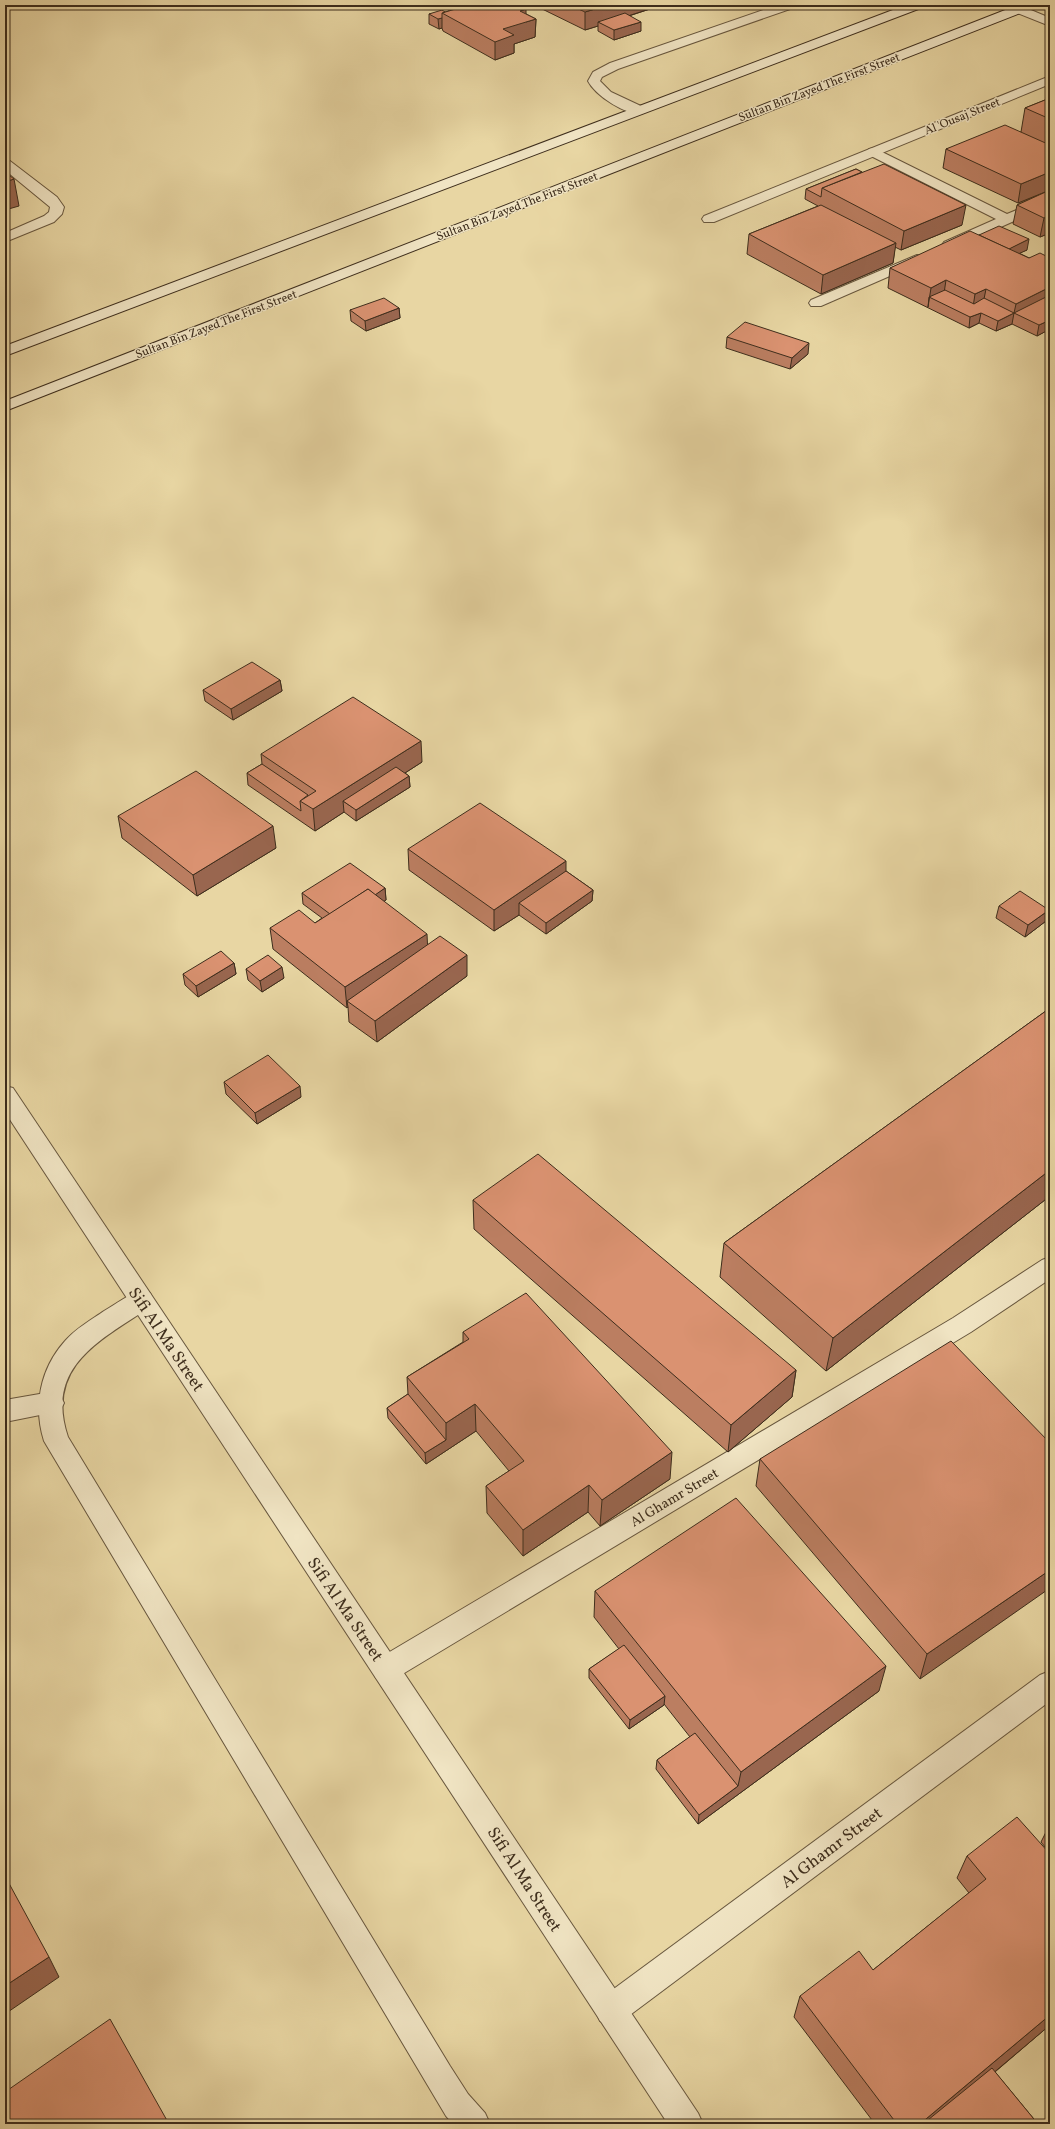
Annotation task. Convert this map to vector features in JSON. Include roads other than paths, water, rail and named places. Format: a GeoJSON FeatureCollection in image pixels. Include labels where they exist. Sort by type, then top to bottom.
{"type":"FeatureCollection","features":[{"type":"Feature","properties":{"kind":"main road"},"geometry":{"type":"LineString","coordinates":[[638,110],[602,92],[596,87],[594,81],[597,75],[614,66],[789,5]]}},
{"type":"Feature","properties":{"kind":"main road"},"geometry":{"type":"LineString","coordinates":[[5,351],[917,5]]}},
{"type":"Feature","properties":{"kind":"main road"},"geometry":{"type":"LineString","coordinates":[[1024,7],[1050,22]]}},
{"type":"Feature","properties":{"kind":"main road","name":"Sultan Bin Zayed The First Street"},"geometry":{"type":"LineString","coordinates":[[5,406],[1024,7]]}},
{"type":"Feature","properties":{"kind":"main road","name":"Al 'Ousaj Street"},"geometry":{"type":"LineString","coordinates":[[709,219],[1050,80]]}},
{"type":"Feature","properties":{"kind":"main road"},"geometry":{"type":"LineString","coordinates":[[874,152],[1006,219]]}},
{"type":"Feature","properties":{"kind":"main road"},"geometry":{"type":"LineString","coordinates":[[5,164],[52,200],[57,207],[55,214],[49,219],[5,238]]}},
{"type":"Feature","properties":{"kind":"main road"},"geometry":{"type":"LineString","coordinates":[[816,303],[1050,200]]}},
{"type":"Feature","properties":{"kind":"main road","name":"Sifi Al Ma Street"},"geometry":{"type":"LineString","coordinates":[[5,1094],[687,2124]]}},
{"type":"Feature","properties":{"kind":"main road","name":"Al Ghamr Street"},"geometry":{"type":"LineString","coordinates":[[386,1669],[962,1324],[1050,1267]]}},
{"type":"Feature","properties":{"kind":"main road"},"geometry":{"type":"LineString","coordinates":[[142,1300],[81,1341],[67,1359],[56,1379],[51,1403],[51,1421],[57,1441],[439,2077],[457,2105],[474,2124]]}},
{"type":"Feature","properties":{"kind":"main road"},"geometry":{"type":"LineString","coordinates":[[5,1411],[51,1403]]}},
{"type":"Feature","properties":{"kind":"main road","name":"Al Ghamr Street"},"geometry":{"type":"LineString","coordinates":[[611,2010],[1050,1684]]}}]}
